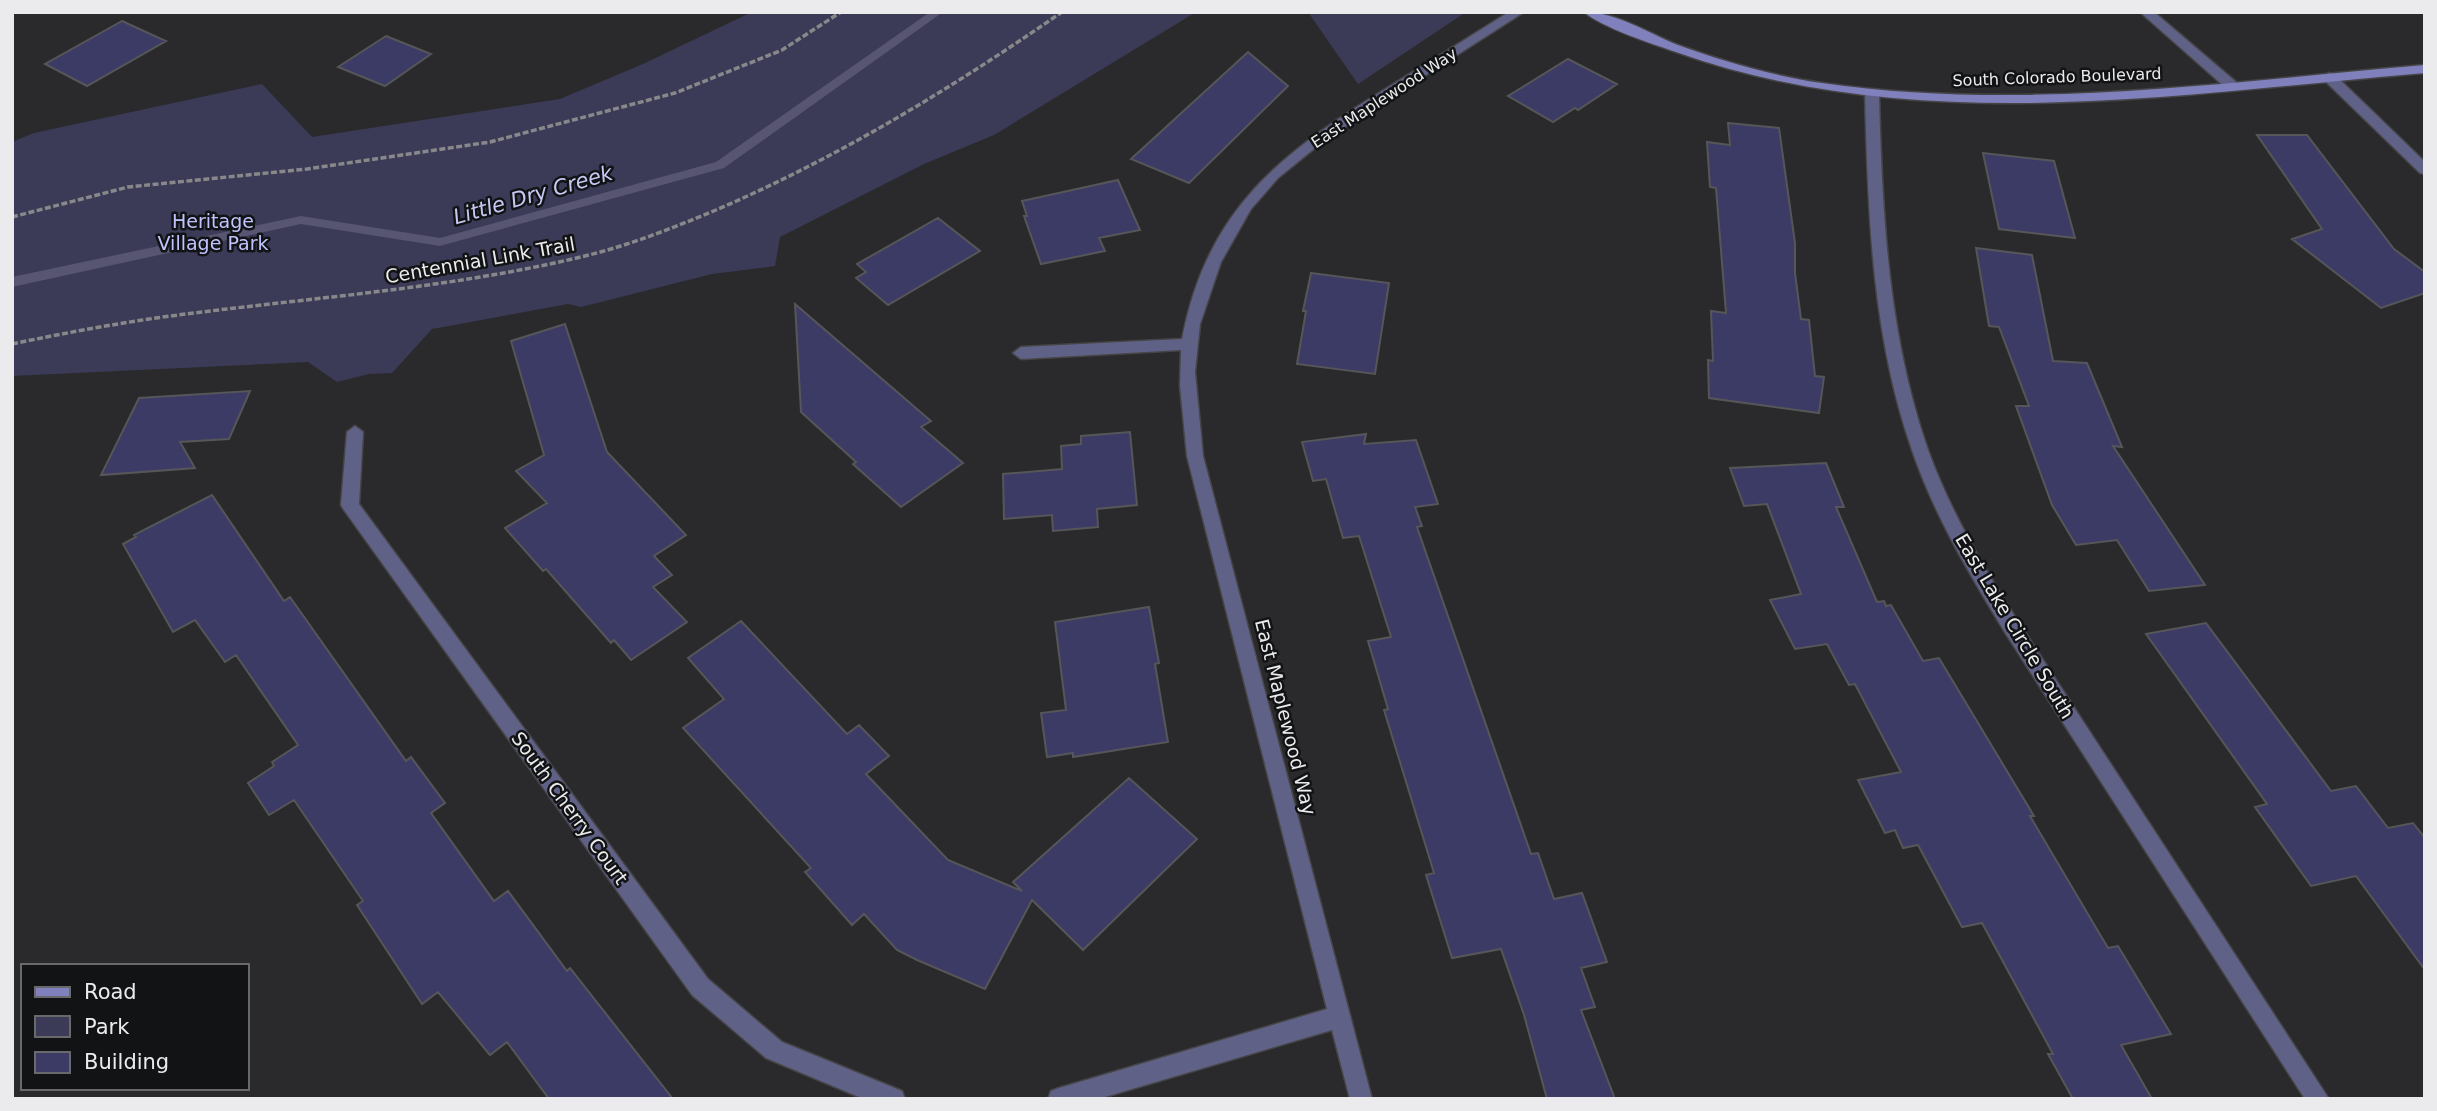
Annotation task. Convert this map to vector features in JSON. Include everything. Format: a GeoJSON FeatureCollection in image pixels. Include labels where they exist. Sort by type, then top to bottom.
{"type":"FeatureCollection","features":[{"type":"Feature","properties":{"kind":"street","name":"East Maplewood Way"},"geometry":{"type":"LineString","coordinates":[[1361,1099],[1195,456],[1189,344],[1208,278],[1227,236],[1258,191],[1290,160],[1334,127],[1518,12]]}},
{"type":"Feature","properties":{"kind":"street","name":"South Colorado Boulevard"},"geometry":{"type":"LineString","coordinates":[[1590,12],[1659,42],[1723,64],[1819,87],[1872,94],[1970,100],[2116,94],[2425,69]]}},
{"type":"Feature","properties":{"kind":"street"},"geometry":{"type":"LineString","coordinates":[[2146,12],[2231,85]]}},
{"type":"Feature","properties":{"kind":"street"},"geometry":{"type":"LineString","coordinates":[[2329,77],[2425,170]]}},
{"type":"Feature","properties":{"kind":"street","name":"East Lake Circle South"},"geometry":{"type":"LineString","coordinates":[[1872,94],[1881,278],[1889,336],[1921,453],[1951,518],[2006,618],[2318,1099]]}},
{"type":"Feature","properties":{"kind":"street"},"geometry":{"type":"LineString","coordinates":[[1021,353],[1189,344]]}},
{"type":"Feature","properties":{"kind":"street","name":"South Cherry Court"},"geometry":{"type":"LineString","coordinates":[[355,432],[350,505],[700,987],[774,1049],[810,1067],[894,1099]]}},
{"type":"Feature","properties":{"kind":"street"},"geometry":{"type":"LineString","coordinates":[[1059,1099],[1341,1016]]}},
{"type":"Feature","properties":{"kind":"path"},"geometry":{"type":"LineString","coordinates":[[12,217],[128,187],[307,169],[490,142],[675,93],[782,50],[841,12]]}},
{"type":"Feature","properties":{"kind":"path","name":"Centennial Link Trail"},"geometry":{"type":"LineString","coordinates":[[12,344],[55,334],[211,311],[496,275],[591,255],[669,229],[743,199],[822,162],[894,123],[1062,12]]}},
{"type":"Feature","properties":{"kind":"green space","name":"Heritage Village Park"},"geometry":{"type":"Polygon","coordinates":[[[752,12],[1196,12],[994,135],[924,164],[780,237],[775,266],[712,274],[581,307],[568,304],[432,329],[392,373],[369,374],[337,382],[308,362],[12,376],[12,142],[34,133],[262,84],[312,137],[560,99],[643,64],[752,12]]]}},
{"type":"Feature","properties":{"kind":"green space"},"geometry":{"type":"Polygon","coordinates":[[[1308,12],[1466,12],[1358,84],[1308,12]]]}},
{"type":"Feature","properties":{"kind":"building"},"geometry":{"type":"Polygon","coordinates":[[[122,21],[166,41],[87,86],[45,64],[122,21]]]}},
{"type":"Feature","properties":{"kind":"building"},"geometry":{"type":"Polygon","coordinates":[[[386,36],[431,54],[385,86],[338,67],[386,36]]]}},
{"type":"Feature","properties":{"kind":"building"},"geometry":{"type":"Polygon","coordinates":[[[1248,52],[1288,86],[1189,183],[1131,159],[1248,52]]]}},
{"type":"Feature","properties":{"kind":"building"},"geometry":{"type":"Polygon","coordinates":[[[1568,59],[1617,84],[1578,110],[1575,108],[1553,122],[1508,96],[1568,59]]]}},
{"type":"Feature","properties":{"kind":"building"},"geometry":{"type":"Polygon","coordinates":[[[1728,123],[1779,128],[1795,243],[1795,273],[1801,319],[1809,320],[1815,376],[1824,377],[1819,413],[1709,398],[1708,360],[1713,361],[1711,311],[1726,313],[1716,188],[1710,187],[1707,142],[1730,145],[1728,123]]]}},
{"type":"Feature","properties":{"kind":"building"},"geometry":{"type":"Polygon","coordinates":[[[2257,135],[2307,135],[2394,249],[2425,272],[2425,293],[2381,308],[2292,239],[2322,229],[2257,135]]]}},
{"type":"Feature","properties":{"kind":"building"},"geometry":{"type":"Polygon","coordinates":[[[1983,153],[2054,161],[2075,238],[1999,229],[1983,153]]]}},
{"type":"Feature","properties":{"kind":"building"},"geometry":{"type":"Polygon","coordinates":[[[1118,180],[1140,230],[1099,238],[1105,251],[1041,264],[1024,216],[1027,216],[1022,201],[1118,180]]]}},
{"type":"Feature","properties":{"kind":"building"},"geometry":{"type":"Polygon","coordinates":[[[938,218],[980,251],[888,305],[856,278],[866,272],[857,264],[938,218]]]}},
{"type":"Feature","properties":{"kind":"building"},"geometry":{"type":"Polygon","coordinates":[[[1976,248],[2032,255],[2053,361],[2087,363],[2122,447],[2113,446],[2205,585],[2149,591],[2117,540],[2076,545],[2052,505],[2016,406],[2029,406],[1999,327],[1989,326],[1976,248]]]}},
{"type":"Feature","properties":{"kind":"building"},"geometry":{"type":"Polygon","coordinates":[[[1311,273],[1389,283],[1375,374],[1297,364],[1306,311],[1303,311],[1311,273]]]}},
{"type":"Feature","properties":{"kind":"building"},"geometry":{"type":"Polygon","coordinates":[[[795,304],[931,421],[921,427],[963,463],[901,507],[853,464],[856,462],[801,412],[795,304]]]}},
{"type":"Feature","properties":{"kind":"building"},"geometry":{"type":"Polygon","coordinates":[[[565,324],[607,452],[686,535],[654,556],[672,575],[653,587],[687,622],[631,660],[614,640],[611,643],[546,569],[543,571],[505,528],[547,503],[516,471],[544,455],[511,341],[565,324]]]}},
{"type":"Feature","properties":{"kind":"building"},"geometry":{"type":"Polygon","coordinates":[[[250,391],[229,439],[180,442],[195,468],[101,475],[139,398],[250,391]]]}},
{"type":"Feature","properties":{"kind":"building"},"geometry":{"type":"Polygon","coordinates":[[[1130,432],[1137,505],[1097,509],[1098,527],[1053,531],[1052,515],[1004,519],[1003,474],[1062,469],[1061,446],[1081,444],[1081,436],[1130,432]]]}},
{"type":"Feature","properties":{"kind":"building"},"geometry":{"type":"Polygon","coordinates":[[[1366,434],[1364,444],[1416,440],[1438,504],[1415,507],[1422,526],[1417,527],[1531,854],[1538,853],[1554,899],[1582,893],[1607,962],[1581,968],[1595,1007],[1581,1010],[1615,1099],[1547,1099],[1524,1015],[1501,949],[1452,958],[1426,875],[1434,873],[1384,710],[1388,709],[1368,641],[1391,637],[1359,536],[1343,538],[1326,479],[1313,481],[1302,442],[1366,434]]]}},
{"type":"Feature","properties":{"kind":"building"},"geometry":{"type":"Polygon","coordinates":[[[1826,463],[1844,507],[1836,507],[1877,602],[1884,601],[1886,606],[1891,605],[1923,661],[1939,658],[2034,816],[2030,816],[2108,948],[2118,946],[2171,1034],[2121,1045],[2152,1099],[2073,1099],[2048,1054],[2053,1054],[1982,923],[1962,927],[1918,845],[1903,848],[1895,830],[1885,833],[1858,780],[1901,772],[1855,684],[1849,685],[1827,644],[1795,649],[1770,600],[1801,594],[1767,504],[1744,506],[1730,468],[1826,463]]]}},
{"type":"Feature","properties":{"kind":"building"},"geometry":{"type":"Polygon","coordinates":[[[212,495],[284,601],[290,597],[406,761],[411,757],[445,803],[431,813],[494,901],[508,891],[567,971],[570,968],[673,1099],[549,1099],[507,1042],[490,1055],[438,992],[422,1004],[357,905],[363,901],[294,800],[269,815],[248,783],[274,766],[272,762],[298,745],[236,655],[225,662],[195,620],[173,632],[123,544],[136,537],[134,535],[212,495]]]}},
{"type":"Feature","properties":{"kind":"building"},"geometry":{"type":"Polygon","coordinates":[[[1149,607],[1168,742],[1073,757],[1073,753],[1047,757],[1041,713],[1066,710],[1055,622],[1149,607]]]}},
{"type":"Feature","properties":{"kind":"building"},"geometry":{"type":"Polygon","coordinates":[[[741,621],[847,734],[859,725],[889,756],[866,774],[948,860],[1022,891],[1013,882],[1129,778],[1197,839],[1083,950],[1032,900],[985,989],[917,960],[897,950],[864,914],[852,925],[805,872],[811,868],[683,728],[724,699],[688,658],[741,621]]]}},
{"type":"Feature","properties":{"kind":"building"},"geometry":{"type":"Polygon","coordinates":[[[2206,623],[2331,791],[2356,786],[2388,828],[2413,823],[2425,838],[2425,970],[2356,876],[2311,886],[2255,807],[2267,804],[2146,634],[2206,623]]]}},
{"type":"Feature","properties":{"kind":"waterway","name":"Little Dry Creek"},"geometry":{"type":"LineString","coordinates":[[12,282],[301,220],[440,242],[720,165],[938,12]]}}]}
